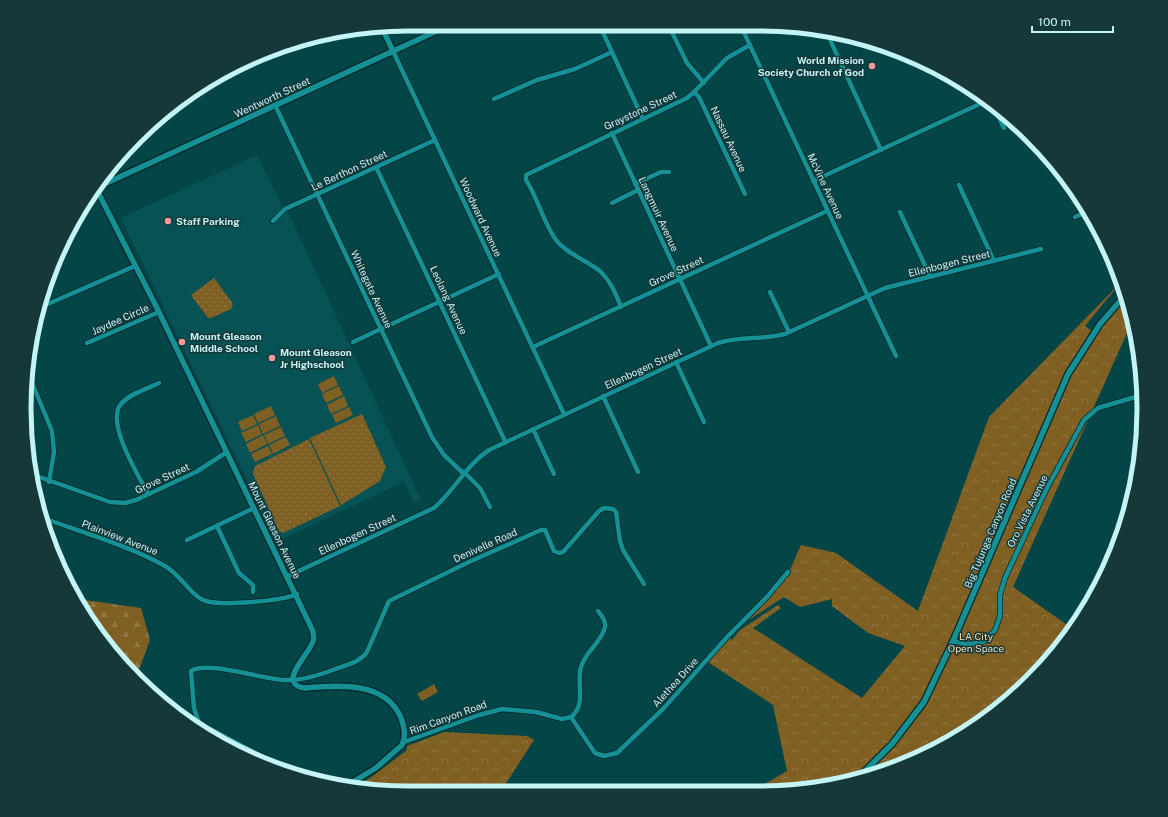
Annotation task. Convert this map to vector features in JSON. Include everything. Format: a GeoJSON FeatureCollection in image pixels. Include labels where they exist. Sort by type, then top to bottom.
{"type":"FeatureCollection","features":[{"type":"Feature","properties":{"kind":"street","name":"Wentworth Street"},"geometry":{"type":"LineString","coordinates":[[106,183],[437,31]]}},
{"type":"Feature","properties":{"kind":"street"},"geometry":{"type":"LineString","coordinates":[[602,31],[643,119]]}},
{"type":"Feature","properties":{"kind":"street"},"geometry":{"type":"LineString","coordinates":[[671,31],[687,63],[704,82]]}},
{"type":"Feature","properties":{"kind":"street","name":"McVine Avenue"},"geometry":{"type":"LineString","coordinates":[[743,31],[896,356]]}},
{"type":"Feature","properties":{"kind":"street","name":"Woodward Avenue"},"geometry":{"type":"LineString","coordinates":[[384,32],[564,414]]}},
{"type":"Feature","properties":{"kind":"street"},"geometry":{"type":"LineString","coordinates":[[829,37],[881,150]]}},
{"type":"Feature","properties":{"kind":"street","name":"Graystone Street"},"geometry":{"type":"LineString","coordinates":[[621,306],[613,289],[601,273],[564,248],[557,241],[526,180],[526,175],[682,100],[694,92],[727,58],[750,45]]}},
{"type":"Feature","properties":{"kind":"street"},"geometry":{"type":"LineString","coordinates":[[494,100],[537,80],[575,69],[612,52]]}},
{"type":"Feature","properties":{"kind":"street","name":"Nassau Avenue"},"geometry":{"type":"LineString","coordinates":[[694,92],[699,97],[745,194]]}},
{"type":"Feature","properties":{"kind":"street"},"geometry":{"type":"LineString","coordinates":[[813,181],[981,103]]}},
{"type":"Feature","properties":{"kind":"street","name":"Whitegate Avenue"},"geometry":{"type":"LineString","coordinates":[[275,105],[432,437],[444,455],[480,488],[490,508]]}},
{"type":"Feature","properties":{"kind":"street"},"geometry":{"type":"LineString","coordinates":[[998,117],[1004,128]]}},
{"type":"Feature","properties":{"kind":"street","name":"Langmuir Avenue"},"geometry":{"type":"LineString","coordinates":[[612,133],[711,346]]}},
{"type":"Feature","properties":{"kind":"street","name":"Le Berthon Street"},"geometry":{"type":"LineString","coordinates":[[273,221],[285,209],[435,140]]}},
{"type":"Feature","properties":{"kind":"street","name":"Leolang Avenue"},"geometry":{"type":"LineString","coordinates":[[376,167],[505,442]]}},
{"type":"Feature","properties":{"kind":"street"},"geometry":{"type":"LineString","coordinates":[[635,184],[661,172],[669,172]]}},
{"type":"Feature","properties":{"kind":"street"},"geometry":{"type":"LineString","coordinates":[[958,185],[994,261]]}},
{"type":"Feature","properties":{"kind":"street"},"geometry":{"type":"LineString","coordinates":[[612,203],[638,190]]}},
{"type":"Feature","properties":{"kind":"street","name":"Mount Gleason Avenue"},"geometry":{"type":"LineString","coordinates":[[99,193],[297,594],[312,628],[314,637],[310,649],[295,669],[293,679]]}},
{"type":"Feature","properties":{"kind":"street","name":"Grove Street"},"geometry":{"type":"LineString","coordinates":[[533,347],[827,211]]}},
{"type":"Feature","properties":{"kind":"street"},"geometry":{"type":"LineString","coordinates":[[900,212],[930,276]]}},
{"type":"Feature","properties":{"kind":"street"},"geometry":{"type":"LineString","coordinates":[[1075,217],[1082,214]]}},
{"type":"Feature","properties":{"kind":"street","name":"Ellenbogen Street"},"geometry":{"type":"LineString","coordinates":[[288,576],[434,508],[446,497],[464,473],[482,454],[564,414],[711,346],[732,340],[773,337],[789,332],[888,287],[1041,249]]}},
{"type":"Feature","properties":{"kind":"street"},"geometry":{"type":"LineString","coordinates":[[46,305],[135,266]]}},
{"type":"Feature","properties":{"kind":"street"},"geometry":{"type":"LineString","coordinates":[[353,342],[499,274]]}},
{"type":"Feature","properties":{"kind":"street"},"geometry":{"type":"LineString","coordinates":[[770,292],[789,332]]}},
{"type":"Feature","properties":{"kind":"street","name":"Big Tujunga Canyon Road"},"geometry":{"type":"LineString","coordinates":[[865,771],[892,744],[924,702],[953,641],[1068,374],[1100,324],[1121,300]]}},
{"type":"Feature","properties":{"kind":"street","name":"Jaydee Circle"},"geometry":{"type":"LineString","coordinates":[[87,343],[159,312]]}},
{"type":"Feature","properties":{"kind":"street"},"geometry":{"type":"LineString","coordinates":[[676,362],[704,422]]}},
{"type":"Feature","properties":{"kind":"street"},"geometry":{"type":"LineString","coordinates":[[148,494],[121,438],[117,412],[122,402],[158,383]]}},
{"type":"Feature","properties":{"kind":"street"},"geometry":{"type":"LineString","coordinates":[[32,384],[52,431],[54,456],[49,482]]}},
{"type":"Feature","properties":{"kind":"street"},"geometry":{"type":"LineString","coordinates":[[603,396],[638,472]]}},
{"type":"Feature","properties":{"kind":"street","name":"Oro Vista Avenue"},"geometry":{"type":"LineString","coordinates":[[953,641],[966,644],[979,643],[985,640],[995,630],[1000,616],[1000,595],[1005,578],[1048,488],[1084,420],[1098,408],[1137,397]]}},
{"type":"Feature","properties":{"kind":"street"},"geometry":{"type":"LineString","coordinates":[[533,429],[554,474]]}},
{"type":"Feature","properties":{"kind":"street","name":"Grove Street"},"geometry":{"type":"LineString","coordinates":[[37,477],[49,482],[115,503],[131,502],[196,472],[227,452]]}},
{"type":"Feature","properties":{"kind":"street"},"geometry":{"type":"LineString","coordinates":[[187,540],[254,508]]}},
{"type":"Feature","properties":{"kind":"street","name":"Denivelle Road"},"geometry":{"type":"LineString","coordinates":[[293,679],[328,672],[362,658],[389,601],[541,530],[545,530],[554,551],[559,553],[563,552],[599,511],[604,508],[610,508],[616,512],[620,541],[623,550],[644,584]]}},
{"type":"Feature","properties":{"kind":"street","name":"Plainview Avenue"},"geometry":{"type":"LineString","coordinates":[[48,520],[138,552],[157,561],[174,571],[198,596],[205,601],[281,600],[297,594]]}},
{"type":"Feature","properties":{"kind":"street"},"geometry":{"type":"LineString","coordinates":[[217,526],[239,573],[252,585],[254,592]]}},
{"type":"Feature","properties":{"kind":"street","name":"Alethea Drive"},"geometry":{"type":"LineString","coordinates":[[571,717],[595,753],[604,756],[617,753],[653,719],[728,636],[767,597],[788,572]]}},
{"type":"Feature","properties":{"kind":"street"},"geometry":{"type":"LineString","coordinates":[[571,717],[580,702],[582,692],[580,672],[582,664],[603,634],[605,628],[604,620],[598,611]]}},
{"type":"Feature","properties":{"kind":"street"},"geometry":{"type":"LineString","coordinates":[[199,722],[197,719],[190,674],[194,669],[226,670],[281,680],[293,679],[300,687],[343,686],[380,694],[388,698],[395,707],[402,722],[404,742],[376,768],[353,782]]}},
{"type":"Feature","properties":{"kind":"street","name":"Rim Canyon Road"},"geometry":{"type":"LineString","coordinates":[[404,742],[479,715],[502,709],[536,712],[562,719],[571,717]]}},
{"type":"Feature","properties":{"kind":"shaded area","name":"Mount Gleason Jr Highschool"},"geometry":{"type":"Polygon","coordinates":[[[257,155],[282,205],[289,214],[421,500],[414,503],[404,482],[278,541],[230,445],[121,218],[257,155]]]}},
{"type":"Feature","properties":{"kind":"green space"},"geometry":{"type":"Polygon","coordinates":[[[214,278],[233,304],[231,309],[208,318],[191,295],[214,278]]]}},
{"type":"Feature","properties":{"kind":"green space","name":"LA City Open Space"},"geometry":{"type":"Polygon","coordinates":[[[1117,286],[1085,326],[1093,332],[1121,299],[1129,330],[1013,587],[1068,625],[1059,638],[1026,675],[989,708],[948,735],[926,747],[881,766],[833,779],[809,783],[762,786],[787,771],[773,705],[705,660],[732,628],[764,599],[790,570],[801,545],[836,553],[918,611],[989,417],[1117,286]],[[784,597],[741,625],[729,637],[732,640],[740,630],[778,605],[781,608],[753,628],[862,698],[905,646],[868,633],[832,606],[832,599],[800,607],[784,597]]]}},
{"type":"Feature","properties":{"kind":"green space"},"geometry":{"type":"Polygon","coordinates":[[[334,376],[338,385],[322,393],[318,384],[334,376]]]}},
{"type":"Feature","properties":{"kind":"green space"},"geometry":{"type":"Polygon","coordinates":[[[339,386],[343,395],[326,403],[322,394],[339,386]]]}},
{"type":"Feature","properties":{"kind":"green space"},"geometry":{"type":"Polygon","coordinates":[[[344,396],[348,406],[331,414],[327,405],[344,396]]]}},
{"type":"Feature","properties":{"kind":"green space"},"geometry":{"type":"Polygon","coordinates":[[[271,406],[275,415],[258,423],[254,414],[271,406]]]}},
{"type":"Feature","properties":{"kind":"green space"},"geometry":{"type":"Polygon","coordinates":[[[349,407],[353,415],[336,423],[332,415],[349,407]]]}},
{"type":"Feature","properties":{"kind":"green space"},"geometry":{"type":"Polygon","coordinates":[[[362,414],[386,467],[380,481],[341,505],[310,438],[362,414]]]}},
{"type":"Feature","properties":{"kind":"green space"},"geometry":{"type":"Polygon","coordinates":[[[253,415],[257,424],[242,431],[238,422],[253,415]]]}},
{"type":"Feature","properties":{"kind":"green space"},"geometry":{"type":"Polygon","coordinates":[[[276,416],[280,426],[263,434],[259,424],[276,416]]]}},
{"type":"Feature","properties":{"kind":"green space"},"geometry":{"type":"Polygon","coordinates":[[[258,425],[262,434],[246,442],[241,433],[258,425]]]}},
{"type":"Feature","properties":{"kind":"green space"},"geometry":{"type":"Polygon","coordinates":[[[281,427],[285,436],[268,444],[264,435],[281,427]]]}},
{"type":"Feature","properties":{"kind":"green space"},"geometry":{"type":"Polygon","coordinates":[[[263,435],[267,444],[250,453],[246,444],[263,435]]]}},
{"type":"Feature","properties":{"kind":"green space"},"geometry":{"type":"Polygon","coordinates":[[[286,437],[290,445],[273,454],[269,445],[286,437]]]}},
{"type":"Feature","properties":{"kind":"green space"},"geometry":{"type":"Polygon","coordinates":[[[309,439],[340,506],[283,533],[279,531],[253,474],[255,466],[309,439]]]}},
{"type":"Feature","properties":{"kind":"green space"},"geometry":{"type":"Polygon","coordinates":[[[268,446],[272,454],[255,462],[251,454],[268,446]]]}},
{"type":"Feature","properties":{"kind":"green space"},"geometry":{"type":"Polygon","coordinates":[[[84,600],[141,608],[150,640],[138,671],[109,638],[84,600]]]}},
{"type":"Feature","properties":{"kind":"green space"},"geometry":{"type":"Polygon","coordinates":[[[434,684],[438,692],[422,701],[417,694],[434,684]]]}},
{"type":"Feature","properties":{"kind":"green space"},"geometry":{"type":"Polygon","coordinates":[[[444,732],[527,736],[534,740],[504,786],[408,786],[361,783],[407,750],[407,746],[444,732]]]}},
{"type":"Feature","properties":{"kind":"place","name":"World Mission Society Church of God"},"geometry":{"type":"Point","coordinates":[872,66]}},
{"type":"Feature","properties":{"kind":"place","name":"Staff Parking"},"geometry":{"type":"Point","coordinates":[168,221]}},
{"type":"Feature","properties":{"kind":"place","name":"Mount Gleason Middle School"},"geometry":{"type":"Point","coordinates":[182,342]}},
{"type":"Feature","properties":{"kind":"place","name":"Mount Gleason Jr Highschool"},"geometry":{"type":"Point","coordinates":[272,358]}}]}
